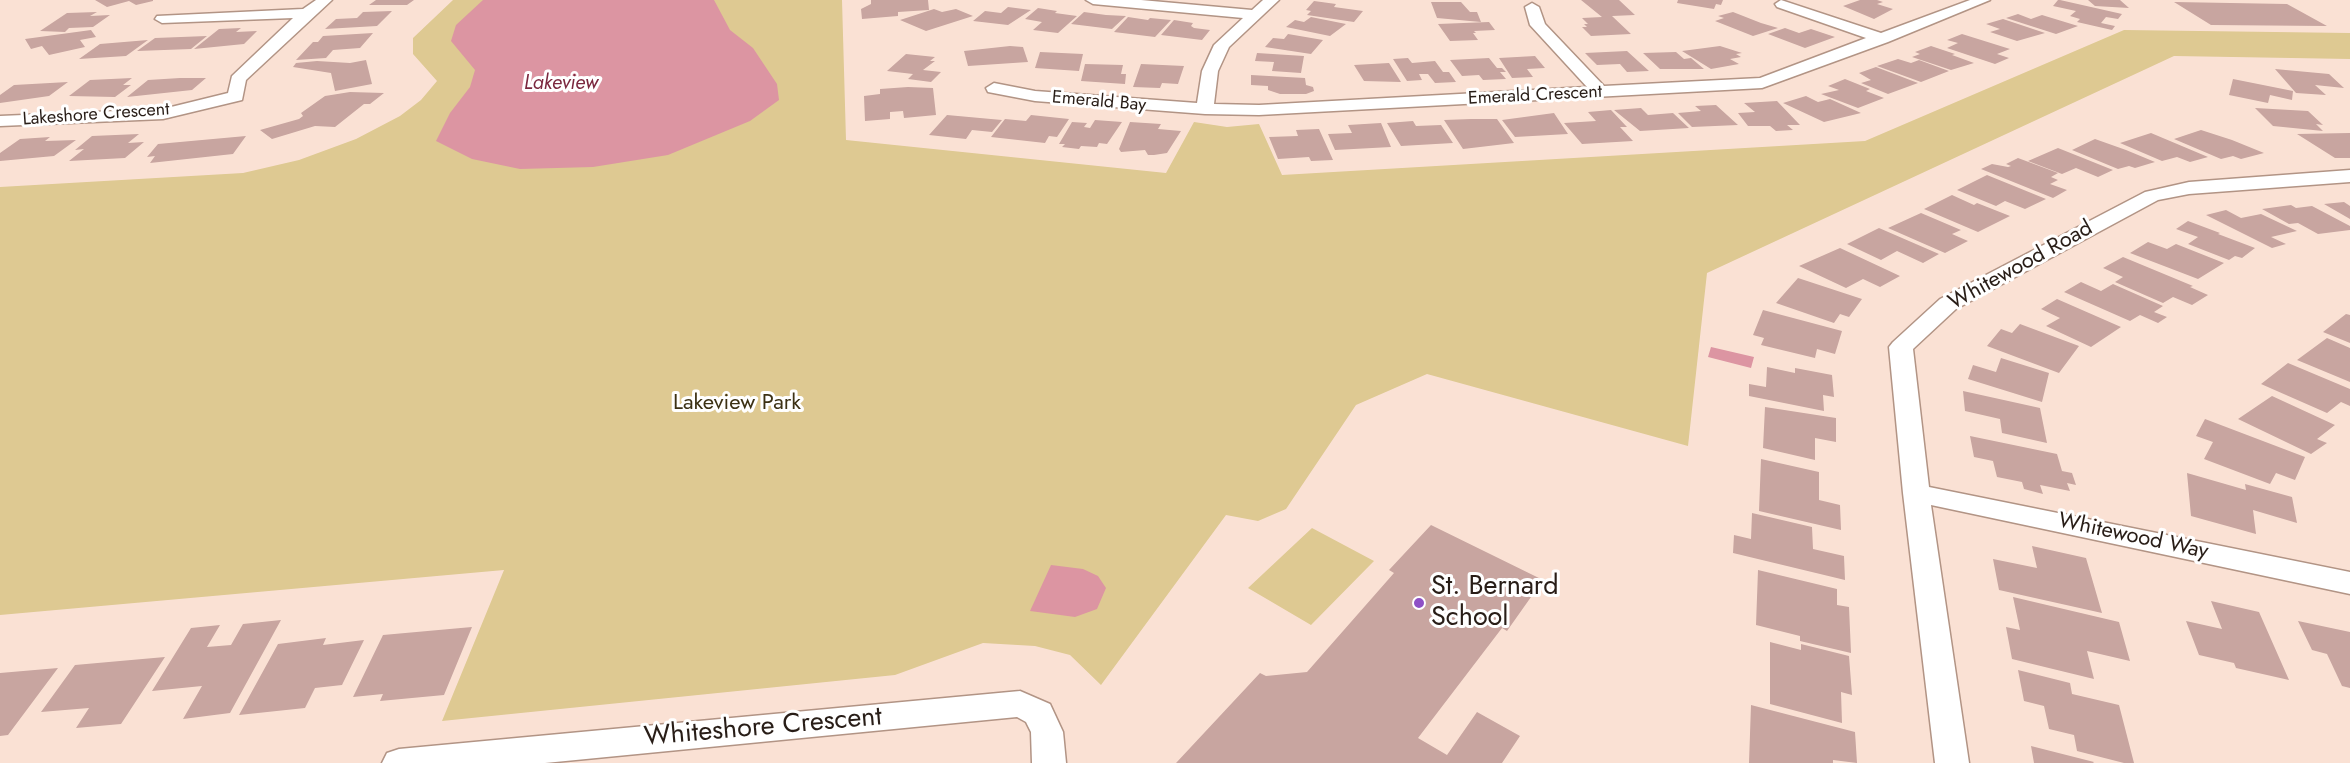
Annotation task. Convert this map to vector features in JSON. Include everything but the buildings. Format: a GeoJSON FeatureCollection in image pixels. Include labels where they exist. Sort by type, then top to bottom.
{"type":"FeatureCollection","features":[{"type":"Feature","properties":{"kind":"street","name":"Lakeshore Crescent"},"geometry":{"type":"LineString","coordinates":[[0,121],[163,114],[236,96],[238,79],[307,13],[325,0]]}},
{"type":"Feature","properties":{"kind":"street"},"geometry":{"type":"LineString","coordinates":[[1093,0],[1257,15]]}},
{"type":"Feature","properties":{"kind":"street"},"geometry":{"type":"LineString","coordinates":[[1205,110],[1210,72],[1222,45],[1272,0]]}},
{"type":"Feature","properties":{"kind":"street","name":"Emerald Crescent"},"geometry":{"type":"LineString","coordinates":[[1205,110],[1258,110],[1762,83],[1983,0]]}},
{"type":"Feature","properties":{"kind":"street"},"geometry":{"type":"LineString","coordinates":[[1782,4],[1883,39]]}},
{"type":"Feature","properties":{"kind":"street"},"geometry":{"type":"LineString","coordinates":[[1532,7],[1538,25],[1600,92]]}},
{"type":"Feature","properties":{"kind":"street"},"geometry":{"type":"LineString","coordinates":[[162,19],[307,13]]}},
{"type":"Feature","properties":{"kind":"street","name":"Emerald Bay"},"geometry":{"type":"LineString","coordinates":[[994,88],[1047,98],[1205,110]]}},
{"type":"Feature","properties":{"kind":"street","name":"Whitewood Road"},"geometry":{"type":"LineString","coordinates":[[1952,763],[1916,493],[1901,347],[1948,304],[2152,196],[2189,188],[2350,176]]}},
{"type":"Feature","properties":{"kind":"street","name":"Whitewood Way"},"geometry":{"type":"LineString","coordinates":[[1916,493],[2350,582]]}},
{"type":"Feature","properties":{"kind":"street","name":"Whiteshore Crescent"},"geometry":{"type":"LineString","coordinates":[[399,763],[1020,704],[1039,713],[1047,732],[1049,763]]}},
{"type":"Feature","properties":{"kind":"green space","name":"Lakeview Park"},"geometry":{"type":"Polygon","coordinates":[[[453,0],[842,0],[846,140],[1166,173],[1194,122],[1227,127],[1259,124],[1282,175],[1865,141],[2124,30],[2350,33],[2350,59],[2174,56],[1707,273],[1688,446],[1427,374],[1356,405],[1286,509],[1258,521],[1226,515],[1101,685],[1070,655],[1035,646],[983,643],[895,675],[442,721],[504,570],[0,615],[0,187],[243,173],[299,160],[356,139],[400,116],[421,100],[437,81],[413,54],[413,38],[453,0]]]}},
{"type":"Feature","properties":{"kind":"green space"},"geometry":{"type":"Polygon","coordinates":[[[1312,528],[1374,561],[1311,625],[1248,588],[1312,528]]]}},
{"type":"Feature","properties":{"kind":"water","name":"Lakeview"},"geometry":{"type":"Polygon","coordinates":[[[483,0],[714,0],[730,30],[753,48],[777,84],[779,100],[750,121],[668,155],[593,167],[520,169],[472,159],[436,141],[450,113],[470,87],[475,70],[451,41],[456,25],[483,0]]]}},
{"type":"Feature","properties":{"kind":"water"},"geometry":{"type":"Polygon","coordinates":[[[1711,347],[1754,357],[1751,368],[1708,357],[1711,347]]]}},
{"type":"Feature","properties":{"kind":"water"},"geometry":{"type":"Polygon","coordinates":[[[1051,565],[1083,569],[1098,576],[1106,588],[1097,609],[1075,617],[1030,611],[1051,565]]]}},
{"type":"Feature","properties":{"kind":"place","name":"St. Bernard School"},"geometry":{"type":"Point","coordinates":[1419,603]}}]}
